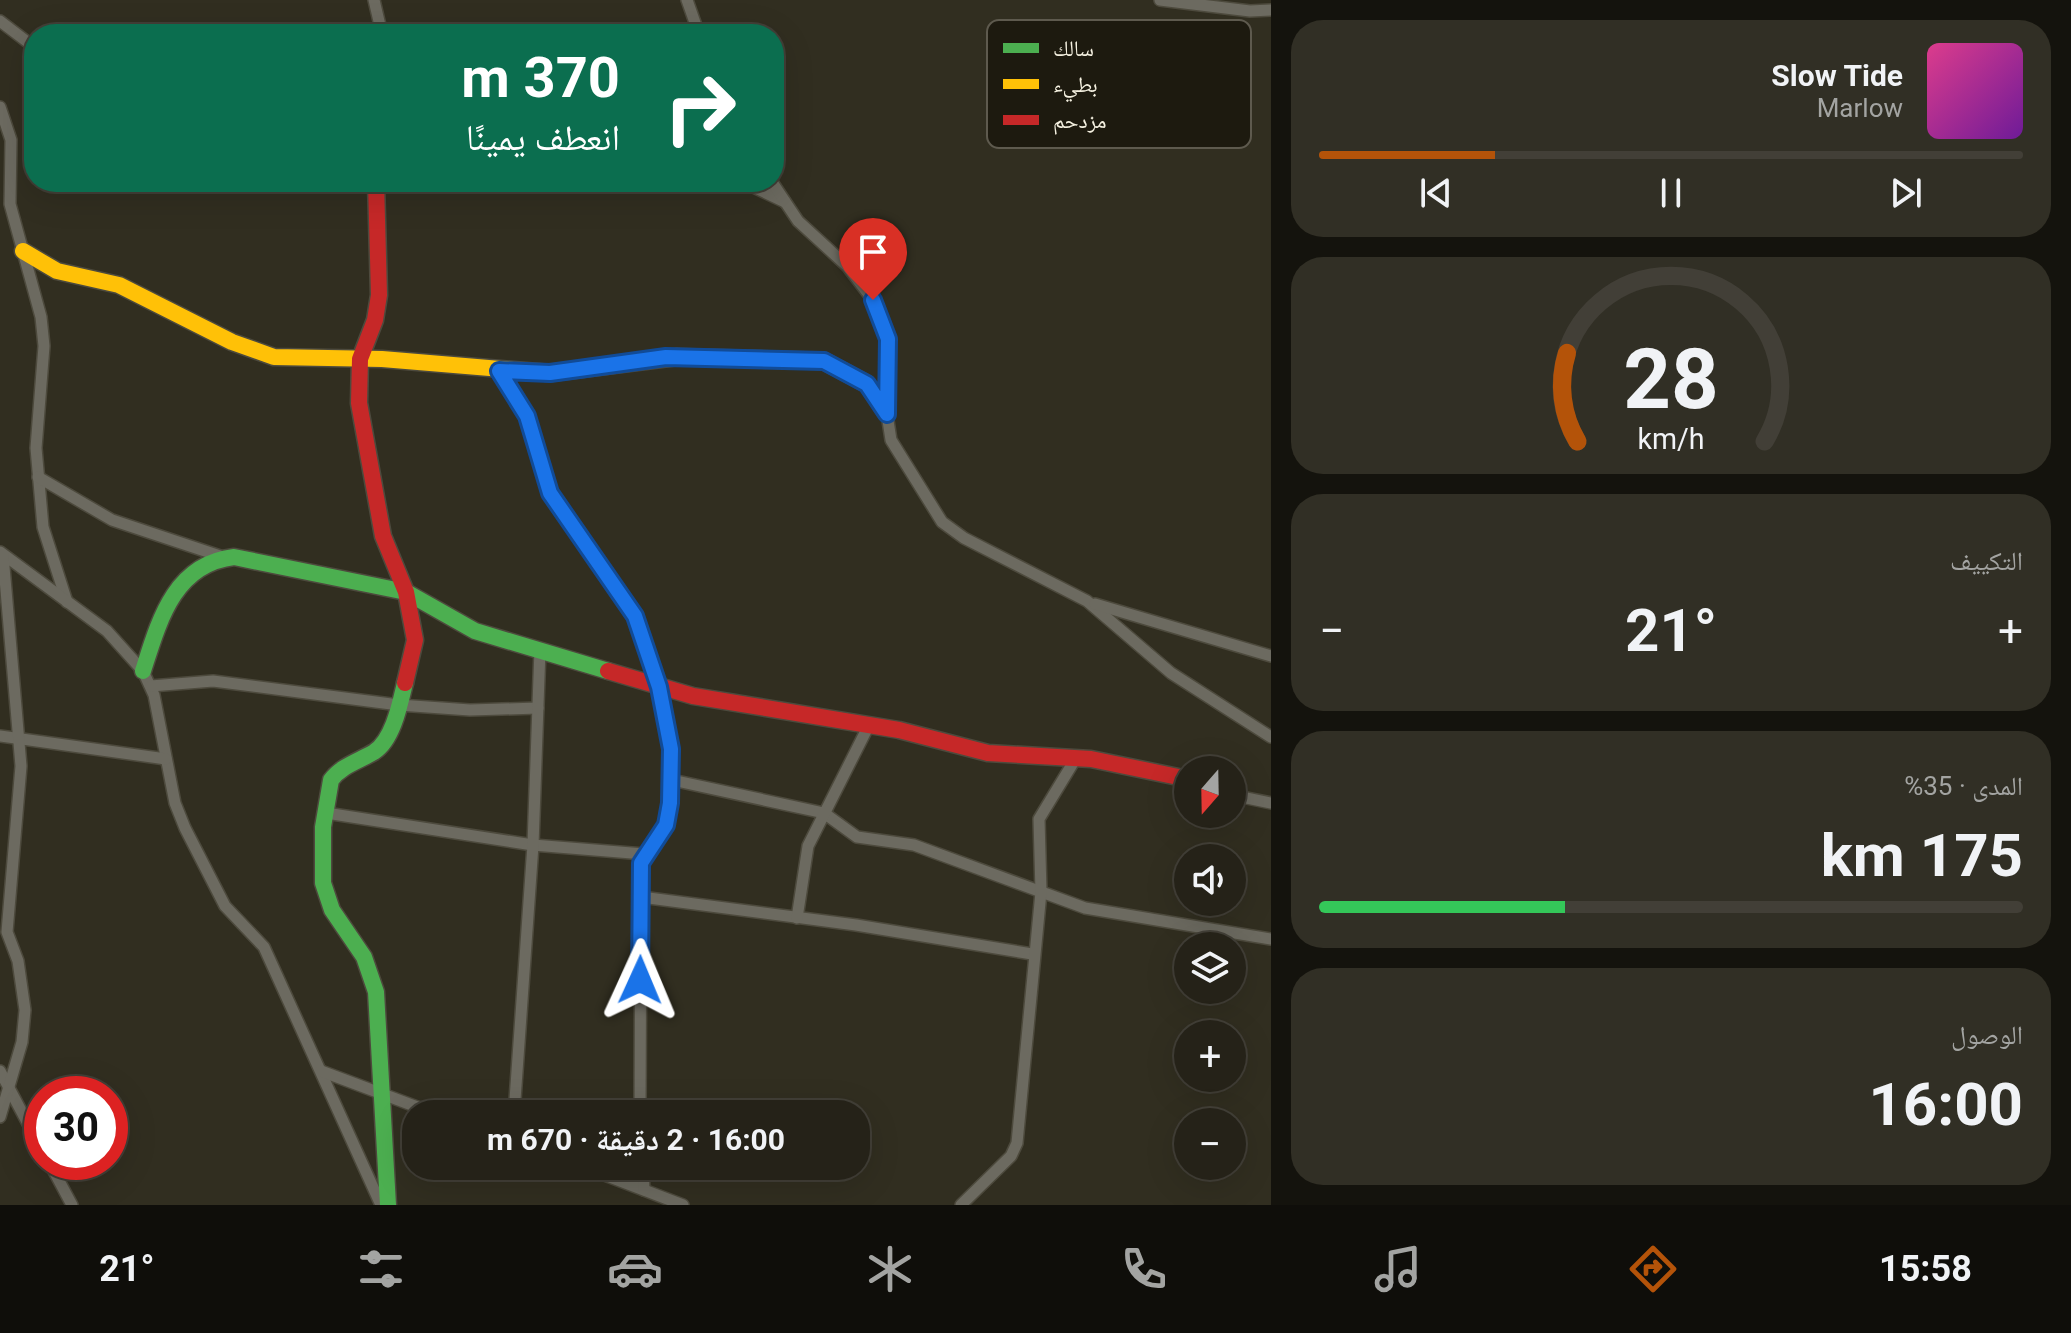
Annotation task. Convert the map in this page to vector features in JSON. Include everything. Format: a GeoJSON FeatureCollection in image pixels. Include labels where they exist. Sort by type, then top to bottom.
{"type":"FeatureCollection","features":[{"type":"Feature","properties":{"kind":"street"},"geometry":{"type":"LineString","coordinates":[[374,0],[380,24]]}},
{"type":"Feature","properties":{"kind":"street"},"geometry":{"type":"LineString","coordinates":[[687,0],[695,24]]}},
{"type":"Feature","properties":{"kind":"street"},"geometry":{"type":"LineString","coordinates":[[1160,0],[1250,11],[1271,10]]}},
{"type":"Feature","properties":{"kind":"street"},"geometry":{"type":"LineString","coordinates":[[0,21],[24,39]]}},
{"type":"Feature","properties":{"kind":"street"},"geometry":{"type":"LineString","coordinates":[[0,107],[11,140],[10,204],[39,303],[44,346],[37,414],[43,527],[68,603]]}},
{"type":"Feature","properties":{"kind":"street"},"geometry":{"type":"LineString","coordinates":[[375,192],[379,295],[375,320],[360,359],[361,424],[383,536],[406,592],[415,640],[399,705],[383,745],[337,772],[331,780],[322,881],[332,910],[355,939],[372,971],[376,992],[388,1205]]}},
{"type":"Feature","properties":{"kind":"street"},"geometry":{"type":"LineString","coordinates":[[764,192],[785,202]]}},
{"type":"Feature","properties":{"kind":"street"},"geometry":{"type":"LineString","coordinates":[[778,192],[806,230],[857,277],[873,300],[888,339],[887,414],[895,450],[942,522],[964,538],[1087,601],[1271,656]]}},
{"type":"Feature","properties":{"kind":"street"},"geometry":{"type":"LineString","coordinates":[[23,251],[57,271],[119,285],[257,352],[294,359],[360,359],[550,373],[666,357],[824,361],[867,384],[887,414]]}},
{"type":"Feature","properties":{"kind":"street"},"geometry":{"type":"LineString","coordinates":[[499,371],[527,416],[550,493],[635,616],[659,687],[671,749],[672,780],[666,825],[644,854],[640,1100]]}},
{"type":"Feature","properties":{"kind":"street"},"geometry":{"type":"LineString","coordinates":[[38,477],[112,520],[220,556],[406,592],[475,631],[659,687],[774,711],[869,725],[988,753],[1076,758],[1174,776]]}},
{"type":"Feature","properties":{"kind":"street"},"geometry":{"type":"LineString","coordinates":[[2,554],[107,631],[147,679],[223,681],[399,705],[470,710],[538,708]]}},
{"type":"Feature","properties":{"kind":"street"},"geometry":{"type":"LineString","coordinates":[[0,1117],[22,1042],[25,1010],[18,961],[7,932],[21,775],[2,554]]}},
{"type":"Feature","properties":{"kind":"street"},"geometry":{"type":"LineString","coordinates":[[220,556],[195,570],[175,591],[158,625],[147,679],[175,803],[205,873],[233,916],[264,947],[381,1205]]}},
{"type":"Feature","properties":{"kind":"street"},"geometry":{"type":"LineString","coordinates":[[1087,601],[1171,673],[1271,737]]}},
{"type":"Feature","properties":{"kind":"street"},"geometry":{"type":"LineString","coordinates":[[515,1100],[533,845],[540,649]]}},
{"type":"Feature","properties":{"kind":"street"},"geometry":{"type":"LineString","coordinates":[[797,918],[804,859],[869,725]]}},
{"type":"Feature","properties":{"kind":"street"},"geometry":{"type":"LineString","coordinates":[[0,736],[166,759]]}},
{"type":"Feature","properties":{"kind":"street"},"geometry":{"type":"LineString","coordinates":[[961,1205],[1011,1156],[1017,1143],[1032,954],[1041,892],[1039,819],[1076,758]]}},
{"type":"Feature","properties":{"kind":"street"},"geometry":{"type":"LineString","coordinates":[[672,780],[824,813],[857,837],[904,842],[1085,908],[1271,939]]}},
{"type":"Feature","properties":{"kind":"street"},"geometry":{"type":"LineString","coordinates":[[1246,798],[1271,803]]}},
{"type":"Feature","properties":{"kind":"street"},"geometry":{"type":"LineString","coordinates":[[326,813],[533,845],[644,854]]}},
{"type":"Feature","properties":{"kind":"street"},"geometry":{"type":"LineString","coordinates":[[641,897],[1032,954]]}},
{"type":"Feature","properties":{"kind":"street"},"geometry":{"type":"LineString","coordinates":[[0,1071],[24,1114]]}},
{"type":"Feature","properties":{"kind":"street"},"geometry":{"type":"LineString","coordinates":[[321,1071],[402,1102]]}},
{"type":"Feature","properties":{"kind":"street"},"geometry":{"type":"LineString","coordinates":[[59,1180],[72,1205]]}},
{"type":"Feature","properties":{"kind":"street"},"geometry":{"type":"LineString","coordinates":[[618,1180],[683,1205]]}},
{"type":"Feature","properties":{"kind":"street"},"geometry":{"type":"LineString","coordinates":[[644,1180],[644,1190]]}},
{"type":"Feature","properties":{"kind":"traffic: fast"},"geometry":{"type":"LineString","coordinates":[[143,671],[163,615],[183,583],[214,562],[234,557],[406,592],[475,631],[608,671]]}},
{"type":"Feature","properties":{"kind":"traffic: fast"},"geometry":{"type":"LineString","coordinates":[[388,1205],[376,992],[364,957],[332,910],[323,883],[323,827],[331,780],[345,767],[381,746],[395,721],[405,683]]}},
{"type":"Feature","properties":{"kind":"traffic: slow"},"geometry":{"type":"LineString","coordinates":[[23,251],[57,271],[119,285],[232,342],[274,357],[382,359],[550,373],[677,357]]}},
{"type":"Feature","properties":{"kind":"traffic: jam"},"geometry":{"type":"LineString","coordinates":[[376,192],[379,295],[375,320],[360,359],[359,403],[383,536],[406,592],[415,640],[405,683]]}},
{"type":"Feature","properties":{"kind":"traffic: jam"},"geometry":{"type":"LineString","coordinates":[[677,357],[824,361],[867,384],[887,414]]}},
{"type":"Feature","properties":{"kind":"traffic: jam"},"geometry":{"type":"LineString","coordinates":[[608,671],[693,696],[899,730],[988,753],[1091,759],[1174,776]]}},
{"type":"Feature","properties":{"kind":"route"},"geometry":{"type":"LineString","coordinates":[[640,980],[641,863],[644,854],[666,825],[672,780],[671,749],[659,687],[635,616],[550,493],[527,416],[499,371],[550,373],[666,357],[798,358],[824,361],[856,375],[867,384],[887,414],[888,339],[873,300]]}}]}
